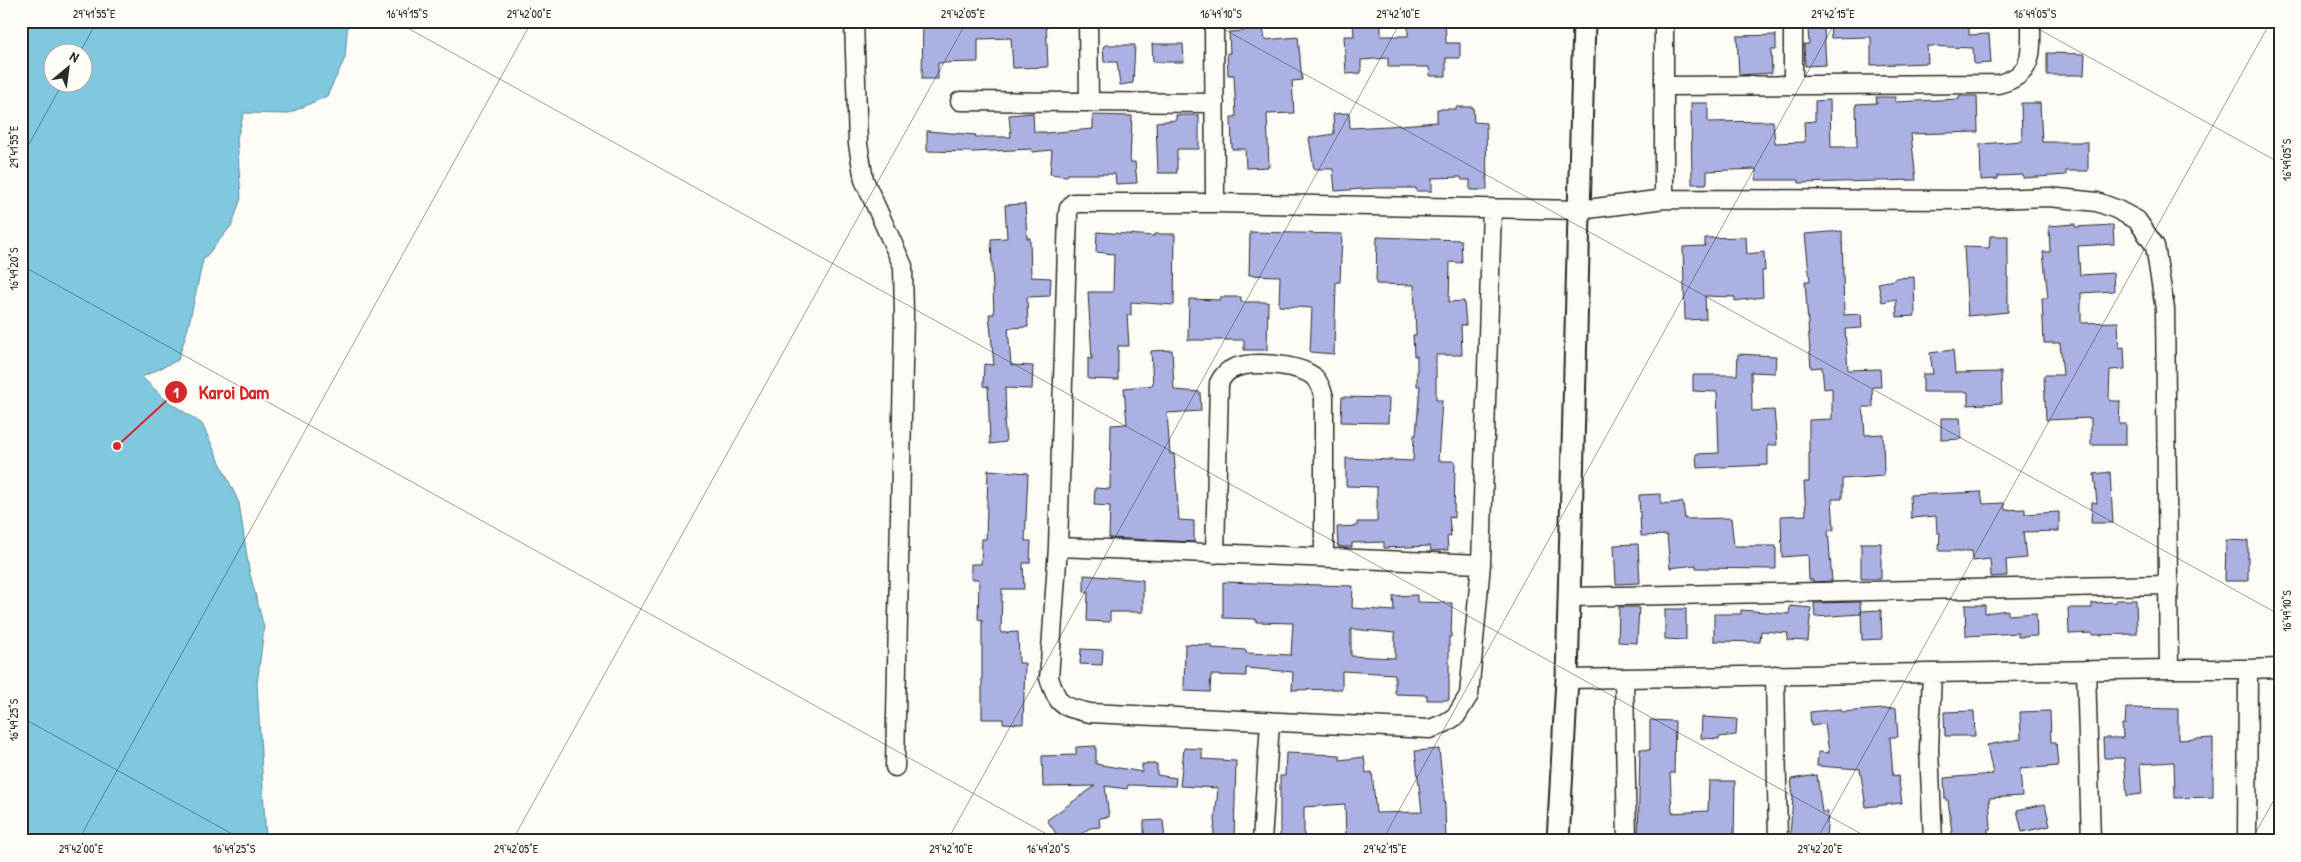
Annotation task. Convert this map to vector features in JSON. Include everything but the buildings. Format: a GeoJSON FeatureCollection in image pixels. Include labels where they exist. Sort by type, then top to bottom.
{"type":"FeatureCollection","features":[{"type":"Feature","properties":{"kind":"street"},"geometry":{"type":"LineString","coordinates":[[854,21],[858,144],[864,180],[903,266],[904,324],[895,768]]}},
{"type":"Feature","properties":{"kind":"street"},"geometry":{"type":"LineString","coordinates":[[1088,21],[1089,102]]}},
{"type":"Feature","properties":{"kind":"street"},"geometry":{"type":"LineString","coordinates":[[1214,21],[1216,203]]}},
{"type":"Feature","properties":{"kind":"street"},"geometry":{"type":"LineString","coordinates":[[1558,841],[1567,679],[1584,21]]}},
{"type":"Feature","properties":{"kind":"street"},"geometry":{"type":"LineString","coordinates":[[1664,21],[1664,199]]}},
{"type":"Feature","properties":{"kind":"street"},"geometry":{"type":"LineString","coordinates":[[1792,85],[1793,21]]}},
{"type":"Feature","properties":{"kind":"street"},"geometry":{"type":"LineString","coordinates":[[1664,86],[1998,84],[2011,81],[2027,65],[2031,54],[2031,21]]}},
{"type":"Feature","properties":{"kind":"street"},"geometry":{"type":"LineString","coordinates":[[960,101],[1214,103]]}},
{"type":"Feature","properties":{"kind":"street"},"geometry":{"type":"LineString","coordinates":[[1492,208],[1481,564],[1468,695],[1456,716],[1445,724],[1430,729],[1270,723],[1090,713],[1064,707],[1055,696],[1049,678],[1058,548],[1069,208],[1073,203],[1216,203],[1492,208],[1580,210],[1664,199],[1970,200],[2049,197],[2097,202],[2137,220],[2155,246],[2165,309],[2169,669]]}},
{"type":"Feature","properties":{"kind":"street"},"geometry":{"type":"LineString","coordinates":[[1215,554],[1219,383],[1227,371],[1234,368],[1271,364],[1299,369],[1314,377],[1324,397],[1324,557]]}},
{"type":"Feature","properties":{"kind":"street"},"geometry":{"type":"LineString","coordinates":[[1058,548],[1481,564]]}},
{"type":"Feature","properties":{"kind":"street"},"geometry":{"type":"LineString","coordinates":[[1569,596],[2168,585]]}},
{"type":"Feature","properties":{"kind":"street"},"geometry":{"type":"LineString","coordinates":[[1567,679],[2280,668]]}},
{"type":"Feature","properties":{"kind":"street"},"geometry":{"type":"LineString","coordinates":[[2247,841],[2248,669]]}},
{"type":"Feature","properties":{"kind":"street"},"geometry":{"type":"LineString","coordinates":[[2086,670],[2091,841]]}},
{"type":"Feature","properties":{"kind":"street"},"geometry":{"type":"LineString","coordinates":[[1932,673],[1929,749],[1933,841]]}},
{"type":"Feature","properties":{"kind":"street"},"geometry":{"type":"LineString","coordinates":[[1775,675],[1778,841]]}},
{"type":"Feature","properties":{"kind":"street"},"geometry":{"type":"LineString","coordinates":[[1624,678],[1627,841]]}},
{"type":"Feature","properties":{"kind":"street"},"geometry":{"type":"LineString","coordinates":[[1262,841],[1270,723]]}},
{"type":"Feature","properties":{"kind":"water"},"geometry":{"type":"Polygon","coordinates":[[[21,21],[348,21],[345,58],[327,96],[287,114],[244,113],[237,138],[241,198],[232,225],[203,260],[188,328],[178,360],[142,377],[166,400],[202,424],[239,503],[249,570],[264,628],[257,684],[266,841],[21,841],[21,21]]]}},
{"type":"Feature","properties":{"kind":"place","name":"Karoi Dam"},"geometry":{"type":"Point","coordinates":[117,446]}}]}
